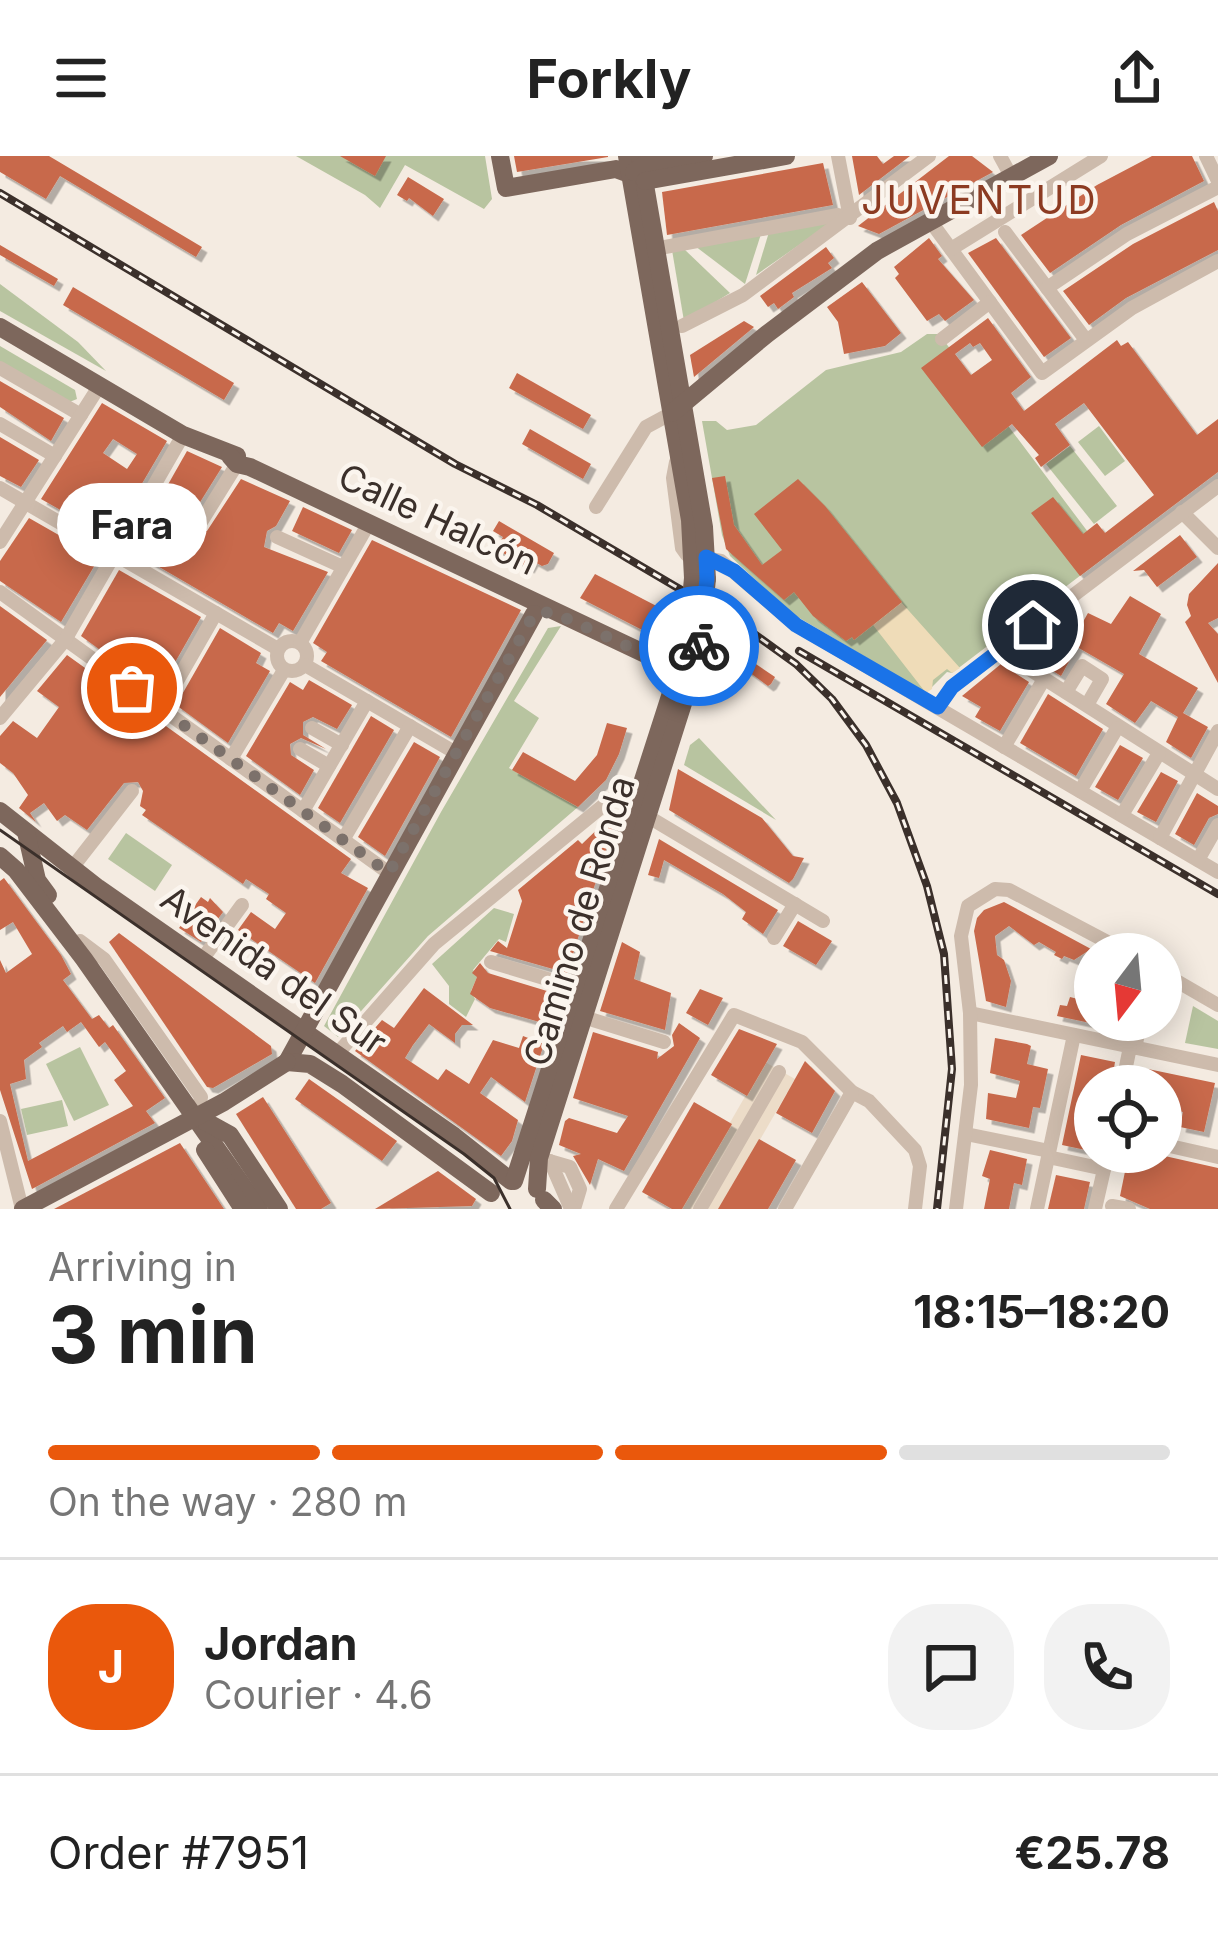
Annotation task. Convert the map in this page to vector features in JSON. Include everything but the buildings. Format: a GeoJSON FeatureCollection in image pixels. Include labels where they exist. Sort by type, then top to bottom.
{"type":"FeatureCollection","features":[{"type":"Feature","properties":{"kind":"main road"},"geometry":{"type":"LineString","coordinates":[[500,156],[506,188],[616,169],[786,156]]}},
{"type":"Feature","properties":{"kind":"main road"},"geometry":{"type":"LineString","coordinates":[[637,167],[704,156]]}},
{"type":"Feature","properties":{"kind":"main road"},"geometry":{"type":"LineString","coordinates":[[678,409],[877,251],[1049,156]]}},
{"type":"Feature","properties":{"kind":"main road","name":"Camino de Ronda"},"geometry":{"type":"LineString","coordinates":[[545,1202],[550,1161],[677,669],[696,622],[700,568],[637,167]]}},
{"type":"Feature","properties":{"kind":"main road","name":"Calle Halcón"},"geometry":{"type":"LineString","coordinates":[[0,327],[183,435],[538,608],[677,669]]}},
{"type":"Feature","properties":{"kind":"main road","name":"Camino de Ronda"},"geometry":{"type":"LineString","coordinates":[[678,409],[678,451],[700,568]]}},
{"type":"Feature","properties":{"kind":"main road"},"geometry":{"type":"LineString","coordinates":[[20,1209],[197,1116],[287,1062],[538,608]]}},
{"type":"Feature","properties":{"kind":"main road","name":"Camino de Ronda"},"geometry":{"type":"LineString","coordinates":[[513,1181],[642,809]]}},
{"type":"Feature","properties":{"kind":"main road","name":"Avenida del Sur"},"geometry":{"type":"LineString","coordinates":[[0,811],[201,962],[338,1053],[545,1202]]}},
{"type":"Feature","properties":{"kind":"main road"},"geometry":{"type":"LineString","coordinates":[[26,832],[37,880],[259,1209]]}},
{"type":"Feature","properties":{"kind":"main road"},"geometry":{"type":"LineString","coordinates":[[0,856],[82,950]]}},
{"type":"Feature","properties":{"kind":"main road","name":"Avenida del Sur"},"geometry":{"type":"LineString","coordinates":[[287,1062],[310,1064],[342,1084],[488,1201]]}},
{"type":"Feature","properties":{"kind":"main road"},"geometry":{"type":"LineString","coordinates":[[197,1116],[205,1149],[243,1209]]}},
{"type":"Feature","properties":{"kind":"main road"},"geometry":{"type":"LineString","coordinates":[[197,1116],[230,1135],[279,1209]]}},
{"type":"Feature","properties":{"kind":"main road"},"geometry":{"type":"LineString","coordinates":[[488,1201],[513,1181]]}},
{"type":"Feature","properties":{"kind":"street"},"geometry":{"type":"LineString","coordinates":[[838,156],[850,218]]}},
{"type":"Feature","properties":{"kind":"street"},"geometry":{"type":"LineString","coordinates":[[682,326],[743,295],[928,156]]}},
{"type":"Feature","properties":{"kind":"street"},"geometry":{"type":"LineString","coordinates":[[999,156],[1012,178]]}},
{"type":"Feature","properties":{"kind":"street"},"geometry":{"type":"LineString","coordinates":[[951,249],[1002,227],[1101,156]]}},
{"type":"Feature","properties":{"kind":"street"},"geometry":{"type":"LineString","coordinates":[[1047,288],[1127,234],[1218,184],[1206,156]]}},
{"type":"Feature","properties":{"kind":"street"},"geometry":{"type":"LineString","coordinates":[[980,196],[1083,335]]}},
{"type":"Feature","properties":{"kind":"street"},"geometry":{"type":"LineString","coordinates":[[665,247],[838,215],[850,218]]}},
{"type":"Feature","properties":{"kind":"street"},"geometry":{"type":"LineString","coordinates":[[931,222],[1042,374],[1132,308],[1218,261]]}},
{"type":"Feature","properties":{"kind":"street"},"geometry":{"type":"LineString","coordinates":[[942,339],[990,302]]}},
{"type":"Feature","properties":{"kind":"street"},"geometry":{"type":"LineString","coordinates":[[0,368],[81,415]]}},
{"type":"Feature","properties":{"kind":"street"},"geometry":{"type":"LineString","coordinates":[[0,542],[100,385]]}},
{"type":"Feature","properties":{"kind":"street"},"geometry":{"type":"LineString","coordinates":[[596,507],[646,427],[678,409]]}},
{"type":"Feature","properties":{"kind":"street"},"geometry":{"type":"LineString","coordinates":[[0,424],[55,456]]}},
{"type":"Feature","properties":{"kind":"street"},"geometry":{"type":"LineString","coordinates":[[0,718],[65,640],[183,435]]}},
{"type":"Feature","properties":{"kind":"street"},"geometry":{"type":"LineString","coordinates":[[158,497],[201,522],[239,462]]}},
{"type":"Feature","properties":{"kind":"street"},"geometry":{"type":"LineString","coordinates":[[938,707],[952,687],[1218,486]]}},
{"type":"Feature","properties":{"kind":"street"},"geometry":{"type":"LineString","coordinates":[[0,488],[278,649]]}},
{"type":"Feature","properties":{"kind":"street"},"geometry":{"type":"LineString","coordinates":[[1182,512],[1218,548]]}},
{"type":"Feature","properties":{"kind":"street"},"geometry":{"type":"LineString","coordinates":[[300,643],[369,523]]}},
{"type":"Feature","properties":{"kind":"street"},"geometry":{"type":"LineString","coordinates":[[277,537],[343,567]]}},
{"type":"Feature","properties":{"kind":"street"},"geometry":{"type":"LineString","coordinates":[[700,568],[734,571],[796,625],[1218,872]]}},
{"type":"Feature","properties":{"kind":"street"},"geometry":{"type":"LineString","coordinates":[[0,592],[389,873]]}},
{"type":"Feature","properties":{"kind":"street"},"geometry":{"type":"LineString","coordinates":[[161,709],[216,614]]}},
{"type":"Feature","properties":{"kind":"street"},"geometry":{"type":"LineString","coordinates":[[287,641],[300,643],[307,652],[305,665],[284,670],[278,663],[278,649],[287,641]]}},
{"type":"Feature","properties":{"kind":"street"},"geometry":{"type":"LineString","coordinates":[[999,650],[1218,789]]}},
{"type":"Feature","properties":{"kind":"street"},"geometry":{"type":"LineString","coordinates":[[305,665],[456,753]]}},
{"type":"Feature","properties":{"kind":"street"},"geometry":{"type":"LineString","coordinates":[[1066,692],[1082,666],[1102,679],[1087,705]]}},
{"type":"Feature","properties":{"kind":"street"},"geometry":{"type":"LineString","coordinates":[[231,759],[284,670]]}},
{"type":"Feature","properties":{"kind":"street"},"geometry":{"type":"LineString","coordinates":[[1004,747],[1044,679]]}},
{"type":"Feature","properties":{"kind":"street"},"geometry":{"type":"LineString","coordinates":[[303,812],[367,701]]}},
{"type":"Feature","properties":{"kind":"street"},"geometry":{"type":"LineString","coordinates":[[344,840],[410,726]]}},
{"type":"Feature","properties":{"kind":"street"},"geometry":{"type":"LineString","coordinates":[[312,728],[342,745]]}},
{"type":"Feature","properties":{"kind":"street"},"geometry":{"type":"LineString","coordinates":[[1080,791],[1117,728]]}},
{"type":"Feature","properties":{"kind":"street"},"geometry":{"type":"LineString","coordinates":[[1160,838],[1218,731]]}},
{"type":"Feature","properties":{"kind":"street"},"geometry":{"type":"LineString","coordinates":[[300,749],[329,766]]}},
{"type":"Feature","properties":{"kind":"street"},"geometry":{"type":"LineString","coordinates":[[1122,815],[1159,753]]}},
{"type":"Feature","properties":{"kind":"street"},"geometry":{"type":"LineString","coordinates":[[72,868],[132,791]]}},
{"type":"Feature","properties":{"kind":"street"},"geometry":{"type":"LineString","coordinates":[[338,1053],[434,944],[615,796],[823,921]]}},
{"type":"Feature","properties":{"kind":"street"},"geometry":{"type":"LineString","coordinates":[[1198,860],[1218,825]]}},
{"type":"Feature","properties":{"kind":"street"},"geometry":{"type":"LineString","coordinates":[[956,1209],[971,1085],[963,917],[979,896],[995,890],[1021,893],[1092,933]]}},
{"type":"Feature","properties":{"kind":"street"},"geometry":{"type":"LineString","coordinates":[[774,938],[795,904]]}},
{"type":"Feature","properties":{"kind":"street"},"geometry":{"type":"LineString","coordinates":[[201,962],[242,905]]}},
{"type":"Feature","properties":{"kind":"street"},"geometry":{"type":"LineString","coordinates":[[491,962],[578,988]]}},
{"type":"Feature","properties":{"kind":"street"},"geometry":{"type":"LineString","coordinates":[[1182,984],[1218,1005]]}},
{"type":"Feature","properties":{"kind":"street"},"geometry":{"type":"LineString","coordinates":[[970,1012],[1074,1035],[1037,1209]]}},
{"type":"Feature","properties":{"kind":"street"},"geometry":{"type":"LineString","coordinates":[[616,1209],[734,1015],[802,1042],[915,1150],[920,1166],[915,1209]]}},
{"type":"Feature","properties":{"kind":"street","name":"Camino de Ronda"},"geometry":{"type":"LineString","coordinates":[[592,1020],[664,1042]]}},
{"type":"Feature","properties":{"kind":"street"},"geometry":{"type":"LineString","coordinates":[[1103,1041],[1218,1065]]}},
{"type":"Feature","properties":{"kind":"street"},"geometry":{"type":"LineString","coordinates":[[1127,1065],[1134,1041]]}},
{"type":"Feature","properties":{"kind":"street"},"geometry":{"type":"LineString","coordinates":[[700,1209],[779,1072]]}},
{"type":"Feature","properties":{"kind":"street"},"geometry":{"type":"LineString","coordinates":[[785,1209],[852,1093]]}},
{"type":"Feature","properties":{"kind":"street"},"geometry":{"type":"LineString","coordinates":[[0,1121],[20,1209]]}},
{"type":"Feature","properties":{"kind":"street"},"geometry":{"type":"LineString","coordinates":[[966,1134],[1074,1161]]}},
{"type":"Feature","properties":{"kind":"street"},"geometry":{"type":"LineString","coordinates":[[0,1148],[20,1209]]}},
{"type":"Feature","properties":{"kind":"street"},"geometry":{"type":"LineString","coordinates":[[1182,1148],[1218,1156]]}},
{"type":"Feature","properties":{"kind":"street"},"geometry":{"type":"LineString","coordinates":[[550,1161],[574,1206]]}},
{"type":"Feature","properties":{"kind":"street"},"geometry":{"type":"LineString","coordinates":[[1095,1209],[1103,1173]]}},
{"type":"Feature","properties":{"kind":"street"},"geometry":{"type":"LineString","coordinates":[[1112,1206],[1130,1209]]}},
{"type":"Feature","properties":{"kind":"green space"},"geometry":{"type":"Polygon","coordinates":[[[296,156],[485,156],[492,199],[484,209],[405,165],[380,208],[296,156]]]}},
{"type":"Feature","properties":{"kind":"green space"},"geometry":{"type":"Polygon","coordinates":[[[832,222],[756,275],[769,232],[832,222]]]}},
{"type":"Feature","properties":{"kind":"green space"},"geometry":{"type":"Polygon","coordinates":[[[761,234],[745,284],[695,246],[761,234]]]}},
{"type":"Feature","properties":{"kind":"green space"},"geometry":{"type":"Polygon","coordinates":[[[683,248],[730,293],[684,321],[672,250],[683,248]]]}},
{"type":"Feature","properties":{"kind":"green space"},"geometry":{"type":"Polygon","coordinates":[[[0,284],[78,342],[106,371],[0,311],[0,284]]]}},
{"type":"Feature","properties":{"kind":"green space"},"geometry":{"type":"Polygon","coordinates":[[[927,334],[939,334],[1106,556],[952,673],[947,672],[926,693],[791,613],[730,556],[702,421],[716,421],[727,430],[756,425],[826,370],[901,352],[927,334]]]}},
{"type":"Feature","properties":{"kind":"green space"},"geometry":{"type":"Polygon","coordinates":[[[0,346],[75,390],[77,399],[67,403],[0,363],[0,346]]]}},
{"type":"Feature","properties":{"kind":"green space"},"geometry":{"type":"Polygon","coordinates":[[[1099,426],[1125,461],[1105,476],[1078,442],[1099,426]]]}},
{"type":"Feature","properties":{"kind":"green space"},"geometry":{"type":"Polygon","coordinates":[[[1070,446],[1117,506],[1094,524],[1046,464],[1070,446]]]}},
{"type":"Feature","properties":{"kind":"green space"},"geometry":{"type":"Polygon","coordinates":[[[561,626],[514,701],[539,718],[509,768],[578,807],[428,936],[338,1037],[324,1026],[548,628],[561,626]]]}},
{"type":"Feature","properties":{"kind":"green space"},"geometry":{"type":"Polygon","coordinates":[[[699,738],[776,820],[684,765],[690,745],[699,738]]]}},
{"type":"Feature","properties":{"kind":"green space"},"geometry":{"type":"Polygon","coordinates":[[[126,833],[172,865],[155,891],[108,859],[126,833]]]}},
{"type":"Feature","properties":{"kind":"green space"},"geometry":{"type":"Polygon","coordinates":[[[494,908],[514,914],[506,942],[499,939],[473,970],[478,975],[471,991],[475,999],[466,1017],[449,1004],[449,986],[432,964],[494,908]]]}},
{"type":"Feature","properties":{"kind":"green space"},"geometry":{"type":"Polygon","coordinates":[[[1193,1006],[1218,1021],[1218,1049],[1185,1043],[1193,1006]]]}},
{"type":"Feature","properties":{"kind":"green space"},"geometry":{"type":"Polygon","coordinates":[[[80,1047],[109,1105],[74,1121],[46,1064],[80,1047]]]}},
{"type":"Feature","properties":{"kind":"green space"},"geometry":{"type":"Polygon","coordinates":[[[62,1100],[68,1126],[27,1135],[21,1109],[62,1100]]]}},
{"type":"Feature","properties":{"kind":"sand"},"geometry":{"type":"Polygon","coordinates":[[[901,602],[960,668],[952,673],[947,669],[926,693],[873,625],[901,602]]]}},
{"type":"Feature","properties":{"kind":"shaded area"},"geometry":{"type":"Polygon","coordinates":[[[765,1062],[795,1079],[720,1209],[680,1209],[765,1062]]]}},
{"type":"Feature","properties":{"kind":"tram line"},"geometry":{"type":"LineString","coordinates":[[0,830],[464,1154],[494,1178],[510,1209]]}},
{"type":"Feature","properties":{"kind":"railway"},"geometry":{"type":"LineString","coordinates":[[0,193],[455,464],[537,505],[746,628],[796,664],[832,699],[866,745],[897,803],[927,886],[944,954],[952,1069],[937,1209]]}},
{"type":"Feature","properties":{"kind":"railway"},"geometry":{"type":"LineString","coordinates":[[799,651],[1218,894]]}},
{"type":"Feature","properties":{"kind":"way so far"},"geometry":{"type":"LineString","coordinates":[[132,688],[389,873],[534,614],[552,612],[654,658],[676,675],[692,675],[699,646]]}},
{"type":"Feature","properties":{"kind":"place","name":"Fara"},"geometry":{"type":"Point","coordinates":[132,688]}},
{"type":"Feature","properties":{"kind":"district","name":"JUVENTUD"},"geometry":{"type":"Point","coordinates":[980,200]}},
{"type":"Feature","properties":{"kind":"route"},"geometry":{"type":"LineString","coordinates":[[699,646],[706,557],[721,561],[796,625],[938,707],[952,687],[1033,625]]}}]}
